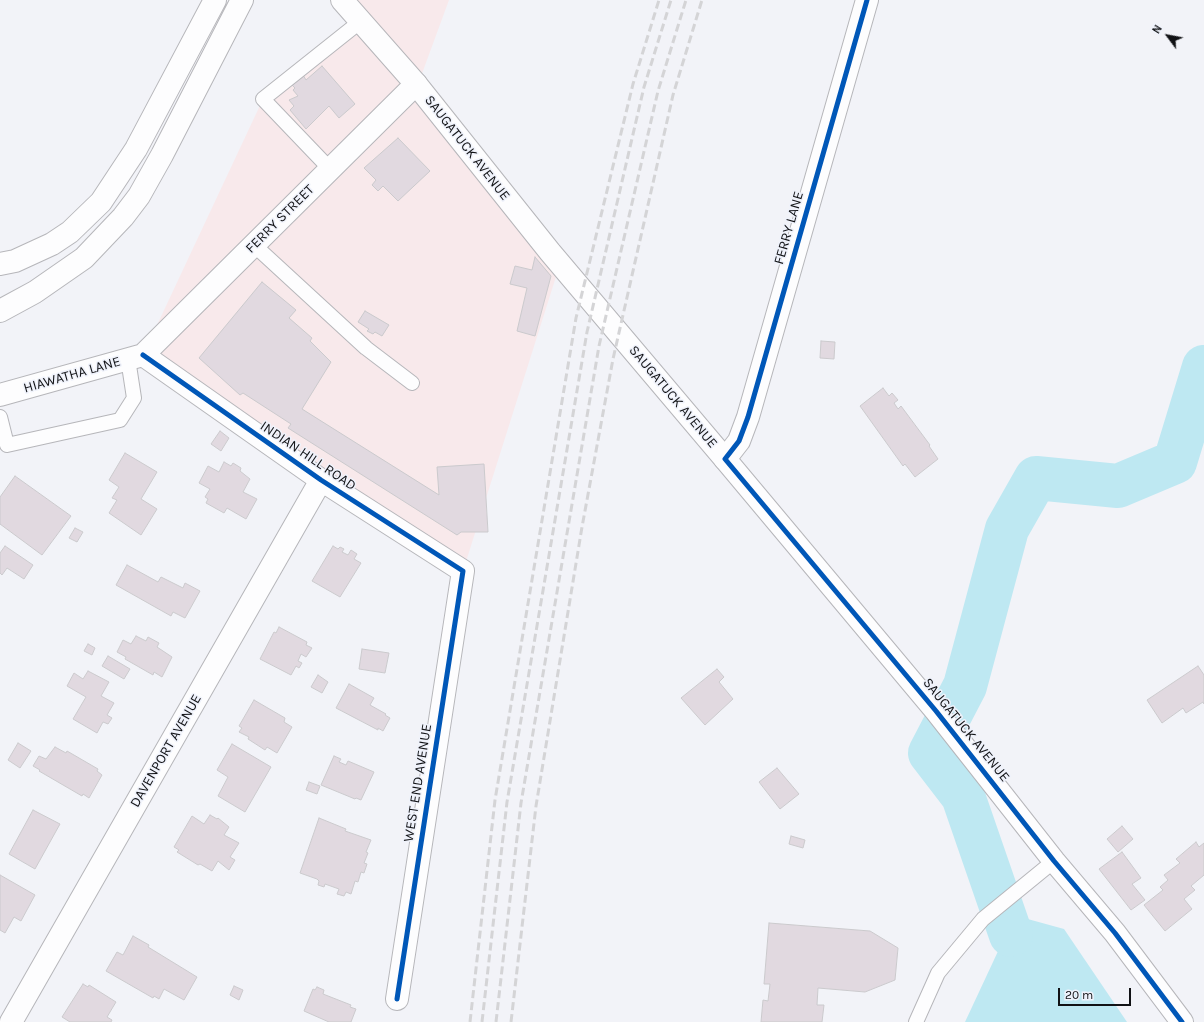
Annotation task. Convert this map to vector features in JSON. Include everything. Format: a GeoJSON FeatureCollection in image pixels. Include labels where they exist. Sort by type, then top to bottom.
{"type":"FeatureCollection","features":[{"type":"Feature","properties":{"kind":"main road"},"geometry":{"type":"LineString","coordinates":[[0,264],[15,261],[52,244],[70,232],[100,202],[136,149],[215,0]]}},
{"type":"Feature","properties":{"kind":"main road"},"geometry":{"type":"LineString","coordinates":[[0,311],[47,284],[84,258],[124,217],[139,196],[162,155],[242,0]]}},
{"type":"Feature","properties":{"kind":"main road","name":"SAUGATUCK AVENUE"},"geometry":{"type":"LineString","coordinates":[[342,0],[416,84],[550,252],[725,458],[936,711],[1054,861],[1115,933],[1182,1022]]}},
{"type":"Feature","properties":{"kind":"main road","name":"FERRY LANE"},"geometry":{"type":"LineString","coordinates":[[725,458],[739,441],[748,417],[867,0]]}},
{"type":"Feature","properties":{"kind":"main road","name":"FERRY STREET"},"geometry":{"type":"LineString","coordinates":[[136,357],[254,245],[416,84]]}},
{"type":"Feature","properties":{"kind":"main road","name":"HIAWATHA LANE"},"geometry":{"type":"LineString","coordinates":[[0,395],[136,357]]}},
{"type":"Feature","properties":{"kind":"main road","name":"INDIAN HILL ROAD"},"geometry":{"type":"LineString","coordinates":[[136,357],[321,480],[463,571]]}},
{"type":"Feature","properties":{"kind":"main road","name":"DAVENPORT AVENUE"},"geometry":{"type":"LineString","coordinates":[[11,1022],[321,480]]}},
{"type":"Feature","properties":{"kind":"main road","name":"WEST END AVENUE"},"geometry":{"type":"LineString","coordinates":[[397,999],[463,571]]}},
{"type":"Feature","properties":{"kind":"lane"},"geometry":{"type":"LineString","coordinates":[[330,169],[262,99],[361,21]]}},
{"type":"Feature","properties":{"kind":"lane"},"geometry":{"type":"LineString","coordinates":[[254,245],[366,348],[412,383]]}},
{"type":"Feature","properties":{"kind":"lane"},"geometry":{"type":"LineString","coordinates":[[0,418],[7,445],[120,420],[134,398],[136,357]]}},
{"type":"Feature","properties":{"kind":"lane"},"geometry":{"type":"LineString","coordinates":[[916,1022],[938,973],[982,919],[1054,861]]}},
{"type":"Feature","properties":{"kind":"shaded area"},"geometry":{"type":"Polygon","coordinates":[[[342,0],[449,0],[420,79],[560,264],[463,571],[143,355],[263,99],[361,21],[342,0]]]}},
{"type":"Feature","properties":{"kind":"water"},"geometry":{"type":"Polygon","coordinates":[[[1024,918],[1064,929],[1127,1022],[965,1022],[1000,947],[1024,918]]]}},
{"type":"Feature","properties":{"kind":"building"},"geometry":{"type":"Polygon","coordinates":[[[322,66],[355,104],[339,118],[329,106],[306,129],[290,110],[294,106],[289,100],[298,96],[293,90],[295,88],[292,85],[303,75],[306,80],[322,66]]]}},
{"type":"Feature","properties":{"kind":"building"},"geometry":{"type":"Polygon","coordinates":[[[398,138],[430,171],[398,201],[383,186],[378,191],[372,185],[376,180],[364,168],[398,138]]]}},
{"type":"Feature","properties":{"kind":"building"},"geometry":{"type":"Polygon","coordinates":[[[535,257],[551,276],[535,336],[517,331],[527,288],[510,284],[515,266],[532,270],[535,257]]]}},
{"type":"Feature","properties":{"kind":"building"},"geometry":{"type":"Polygon","coordinates":[[[262,282],[296,310],[289,318],[312,338],[310,341],[331,362],[302,409],[439,495],[437,467],[484,464],[488,532],[461,532],[457,535],[288,428],[291,424],[243,393],[240,395],[199,358],[262,282]]]}},
{"type":"Feature","properties":{"kind":"building"},"geometry":{"type":"Polygon","coordinates":[[[365,311],[389,325],[382,336],[375,332],[373,334],[367,331],[369,329],[358,322],[365,311]]]}},
{"type":"Feature","properties":{"kind":"building"},"geometry":{"type":"Polygon","coordinates":[[[821,341],[835,342],[834,359],[820,358],[821,341]]]}},
{"type":"Feature","properties":{"kind":"building"},"geometry":{"type":"Polygon","coordinates":[[[883,388],[889,396],[892,393],[898,400],[894,403],[898,409],[901,406],[930,445],[929,446],[938,459],[915,477],[905,464],[903,466],[860,406],[883,388]]]}},
{"type":"Feature","properties":{"kind":"building"},"geometry":{"type":"Polygon","coordinates":[[[220,431],[229,438],[221,451],[211,444],[220,431]]]}},
{"type":"Feature","properties":{"kind":"building"},"geometry":{"type":"Polygon","coordinates":[[[125,453],[157,472],[141,499],[157,509],[141,535],[109,513],[117,500],[112,498],[119,487],[109,480],[125,453]]]}},
{"type":"Feature","properties":{"kind":"building"},"geometry":{"type":"Polygon","coordinates":[[[224,462],[231,466],[233,463],[241,468],[240,471],[250,479],[243,492],[257,499],[246,519],[227,508],[224,513],[206,503],[208,499],[205,497],[210,489],[199,483],[208,466],[219,472],[224,462]]]}},
{"type":"Feature","properties":{"kind":"building"},"geometry":{"type":"Polygon","coordinates":[[[15,476],[71,516],[42,555],[0,524],[0,497],[15,476]]]}},
{"type":"Feature","properties":{"kind":"building"},"geometry":{"type":"Polygon","coordinates":[[[75,528],[83,532],[77,542],[69,538],[75,528]]]}},
{"type":"Feature","properties":{"kind":"building"},"geometry":{"type":"Polygon","coordinates":[[[5,546],[33,565],[24,579],[7,568],[2,575],[0,573],[0,553],[5,546]]]}},
{"type":"Feature","properties":{"kind":"building"},"geometry":{"type":"Polygon","coordinates":[[[333,546],[338,549],[340,547],[344,549],[342,552],[348,555],[351,550],[357,554],[354,559],[361,563],[340,597],[312,581],[333,546]]]}},
{"type":"Feature","properties":{"kind":"building"},"geometry":{"type":"Polygon","coordinates":[[[127,565],[158,582],[161,577],[183,588],[185,583],[200,591],[185,618],[173,612],[171,616],[116,585],[127,565]]]}},
{"type":"Feature","properties":{"kind":"building"},"geometry":{"type":"Polygon","coordinates":[[[279,627],[307,642],[306,645],[312,648],[306,657],[301,654],[298,661],[302,663],[299,668],[296,666],[291,675],[260,659],[274,632],[276,633],[279,627]]]}},
{"type":"Feature","properties":{"kind":"building"},"geometry":{"type":"Polygon","coordinates":[[[136,636],[146,641],[148,637],[159,643],[157,647],[172,657],[162,677],[154,672],[153,675],[125,659],[126,657],[117,652],[123,640],[131,644],[136,636]]]}},
{"type":"Feature","properties":{"kind":"building"},"geometry":{"type":"Polygon","coordinates":[[[88,644],[95,648],[92,655],[84,651],[88,644]]]}},
{"type":"Feature","properties":{"kind":"building"},"geometry":{"type":"Polygon","coordinates":[[[362,649],[389,653],[385,673],[359,669],[362,649]]]}},
{"type":"Feature","properties":{"kind":"building"},"geometry":{"type":"Polygon","coordinates":[[[108,656],[130,669],[124,679],[102,666],[108,656]]]}},
{"type":"Feature","properties":{"kind":"building"},"geometry":{"type":"Polygon","coordinates":[[[1198,666],[1204,675],[1204,704],[1203,702],[1186,713],[1183,708],[1162,723],[1147,700],[1198,666]]]}},
{"type":"Feature","properties":{"kind":"building"},"geometry":{"type":"Polygon","coordinates":[[[717,669],[724,677],[719,682],[733,699],[705,725],[681,698],[717,669]]]}},
{"type":"Feature","properties":{"kind":"building"},"geometry":{"type":"Polygon","coordinates":[[[88,671],[109,682],[101,696],[114,703],[107,715],[112,718],[108,724],[103,722],[97,733],[73,719],[86,697],[67,686],[74,673],[83,679],[88,671]]]}},
{"type":"Feature","properties":{"kind":"building"},"geometry":{"type":"Polygon","coordinates":[[[318,675],[328,682],[322,693],[311,687],[318,675]]]}},
{"type":"Feature","properties":{"kind":"building"},"geometry":{"type":"Polygon","coordinates":[[[349,684],[374,698],[370,705],[390,718],[383,731],[378,728],[378,730],[336,708],[349,684]]]}},
{"type":"Feature","properties":{"kind":"building"},"geometry":{"type":"Polygon","coordinates":[[[254,700],[285,718],[284,722],[292,727],[277,753],[267,747],[265,750],[248,739],[249,737],[239,732],[242,728],[239,726],[254,700]]]}},
{"type":"Feature","properties":{"kind":"building"},"geometry":{"type":"Polygon","coordinates":[[[18,743],[31,751],[20,768],[8,760],[18,743]]]}},
{"type":"Feature","properties":{"kind":"building"},"geometry":{"type":"Polygon","coordinates":[[[232,744],[271,767],[245,812],[218,796],[228,777],[217,770],[232,744]]]}},
{"type":"Feature","properties":{"kind":"building"},"geometry":{"type":"Polygon","coordinates":[[[55,747],[66,753],[67,751],[98,769],[97,771],[102,775],[89,798],[83,794],[82,796],[33,766],[39,756],[46,759],[55,747]]]}},
{"type":"Feature","properties":{"kind":"building"},"geometry":{"type":"Polygon","coordinates":[[[334,756],[341,759],[339,762],[346,765],[348,761],[374,772],[361,800],[321,785],[334,756]]]}},
{"type":"Feature","properties":{"kind":"building"},"geometry":{"type":"Polygon","coordinates":[[[777,768],[799,794],[780,809],[759,782],[777,768]]]}},
{"type":"Feature","properties":{"kind":"building"},"geometry":{"type":"Polygon","coordinates":[[[309,782],[320,786],[317,794],[306,790],[309,782]]]}},
{"type":"Feature","properties":{"kind":"building"},"geometry":{"type":"Polygon","coordinates":[[[33,810],[60,824],[35,869],[9,854],[33,810]]]}},
{"type":"Feature","properties":{"kind":"building"},"geometry":{"type":"Polygon","coordinates":[[[210,815],[217,819],[218,818],[229,827],[224,835],[239,843],[230,857],[235,860],[229,870],[218,861],[212,871],[200,864],[198,865],[177,852],[179,850],[174,847],[192,816],[204,824],[210,815]]]}},
{"type":"Feature","properties":{"kind":"building"},"geometry":{"type":"Polygon","coordinates":[[[319,818],[346,829],[345,831],[371,840],[366,852],[368,853],[364,863],[367,864],[364,873],[361,872],[358,882],[355,881],[351,894],[346,892],[344,896],[337,894],[339,889],[325,884],[324,887],[318,885],[319,881],[317,879],[300,873],[319,818]]]}},
{"type":"Feature","properties":{"kind":"building"},"geometry":{"type":"Polygon","coordinates":[[[1122,826],[1133,839],[1118,852],[1107,839],[1122,826]]]}},
{"type":"Feature","properties":{"kind":"building"},"geometry":{"type":"Polygon","coordinates":[[[791,836],[805,840],[803,848],[789,844],[791,836]]]}},
{"type":"Feature","properties":{"kind":"building"},"geometry":{"type":"Polygon","coordinates":[[[1196,842],[1199,847],[1204,843],[1204,875],[1191,886],[1195,890],[1184,899],[1192,909],[1165,931],[1144,905],[1163,890],[1160,887],[1168,880],[1164,875],[1180,863],[1176,859],[1196,842]]]}},
{"type":"Feature","properties":{"kind":"building"},"geometry":{"type":"Polygon","coordinates":[[[1122,852],[1141,878],[1132,884],[1145,900],[1131,910],[1099,869],[1122,852]]]}},
{"type":"Feature","properties":{"kind":"building"},"geometry":{"type":"Polygon","coordinates":[[[0,875],[35,895],[21,921],[14,917],[5,933],[0,930],[0,875]]]}},
{"type":"Feature","properties":{"kind":"building"},"geometry":{"type":"Polygon","coordinates":[[[769,923],[870,931],[898,948],[895,980],[865,992],[818,988],[817,1005],[824,1005],[822,1022],[761,1022],[763,1000],[768,1001],[770,984],[764,984],[769,923]]]}},
{"type":"Feature","properties":{"kind":"building"},"geometry":{"type":"Polygon","coordinates":[[[133,936],[197,977],[184,1000],[164,989],[159,999],[154,996],[153,998],[106,971],[117,952],[123,955],[133,936]]]}},
{"type":"Feature","properties":{"kind":"building"},"geometry":{"type":"Polygon","coordinates":[[[83,984],[88,987],[89,985],[116,1002],[107,1017],[112,1020],[111,1022],[70,1022],[62,1017],[83,984]]]}},
{"type":"Feature","properties":{"kind":"building"},"geometry":{"type":"Polygon","coordinates":[[[234,986],[243,990],[239,1000],[230,995],[234,986]]]}},
{"type":"Feature","properties":{"kind":"building"},"geometry":{"type":"Polygon","coordinates":[[[317,987],[324,990],[323,994],[351,1005],[350,1007],[356,1009],[351,1022],[329,1022],[304,1011],[313,989],[315,990],[317,987]]]}},
{"type":"Feature","properties":{"kind":"waterway"},"geometry":{"type":"LineString","coordinates":[[1011,935],[963,796],[930,753],[965,686],[1007,529],[1036,478],[1118,486],[1175,462],[1204,367]]}},
{"type":"Feature","properties":{"kind":"railway"},"geometry":{"type":"LineString","coordinates":[[470,1022],[495,800],[576,318],[633,84],[659,0]]}},
{"type":"Feature","properties":{"kind":"railway"},"geometry":{"type":"LineString","coordinates":[[482,1022],[507,802],[587,332],[644,87],[671,0]]}},
{"type":"Feature","properties":{"kind":"railway"},"geometry":{"type":"LineString","coordinates":[[496,1022],[521,803],[599,346],[658,91],[686,0]]}},
{"type":"Feature","properties":{"kind":"railway"},"geometry":{"type":"LineString","coordinates":[[511,1022],[536,806],[582,527],[613,359],[673,95],[702,0]]}},
{"type":"Feature","properties":{"kind":"cycle path"},"geometry":{"type":"LineString","coordinates":[[867,0],[748,417],[739,441],[725,459],[936,711],[1054,861],[1115,933],[1182,1022]]}},
{"type":"Feature","properties":{"kind":"cycle path"},"geometry":{"type":"LineString","coordinates":[[143,355],[321,480],[463,571],[397,999]]}}]}
